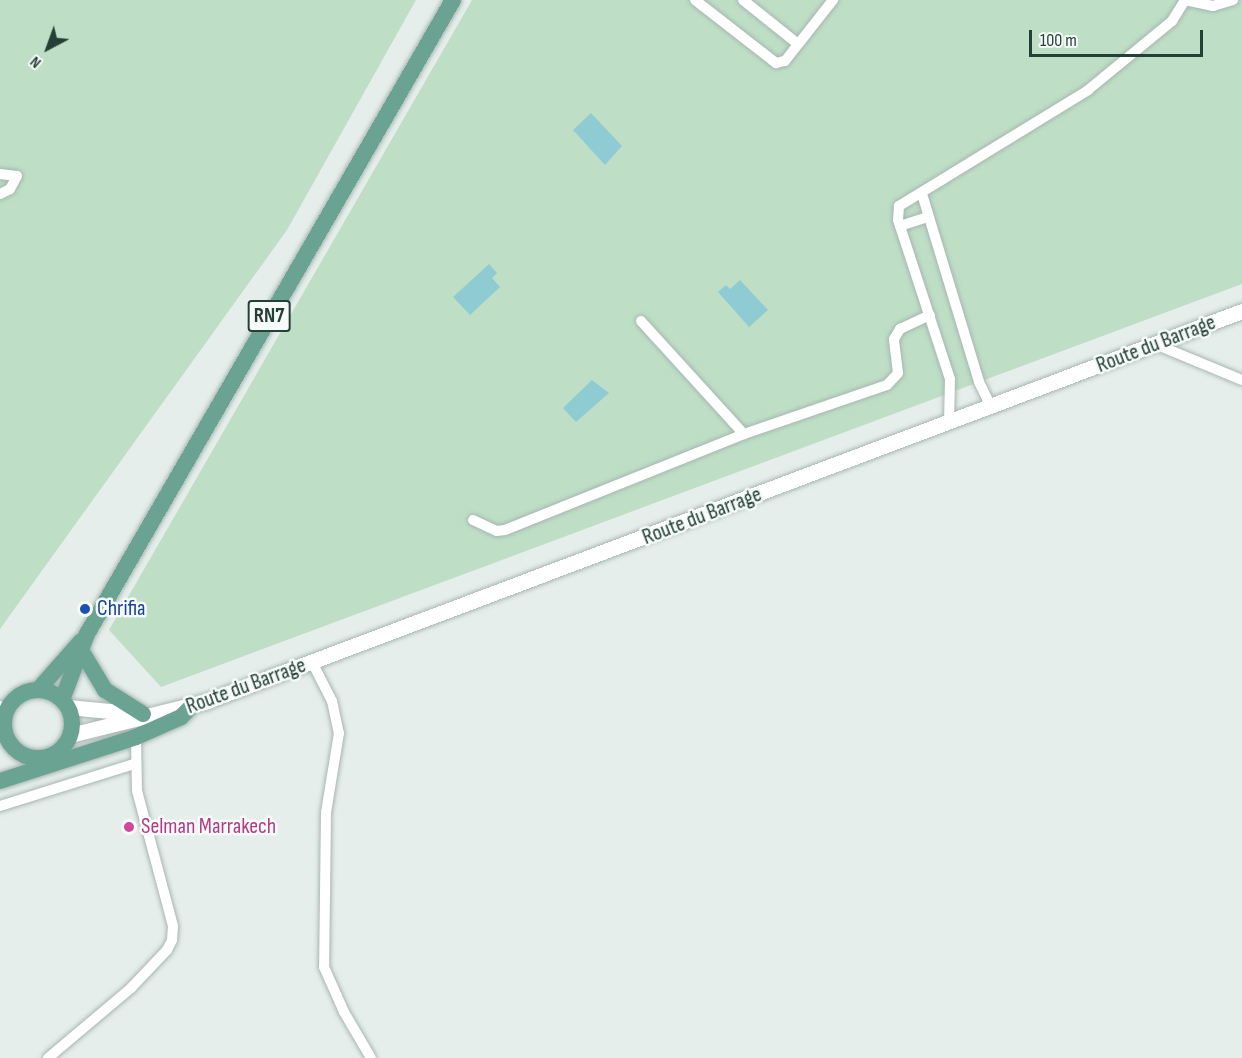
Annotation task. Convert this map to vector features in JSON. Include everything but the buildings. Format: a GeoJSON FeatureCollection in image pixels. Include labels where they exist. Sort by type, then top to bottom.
{"type":"FeatureCollection","features":[{"type":"Feature","properties":{"kind":"main road","name":"RN7"},"geometry":{"type":"LineString","coordinates":[[70,735],[65,704],[87,634],[453,0]]}},
{"type":"Feature","properties":{"kind":"main road","name":"Route du Barrage"},"geometry":{"type":"LineString","coordinates":[[70,735],[151,714],[191,707],[1242,311]]}},
{"type":"Feature","properties":{"kind":"main road","name":"RN7"},"geometry":{"type":"LineString","coordinates":[[30,758],[12,747],[2,729],[3,707],[20,695],[38,690],[87,634]]}},
{"type":"Feature","properties":{"kind":"main road"},"geometry":{"type":"LineString","coordinates":[[81,650],[105,690],[151,714]]}},
{"type":"Feature","properties":{"kind":"main road"},"geometry":{"type":"LineString","coordinates":[[38,690],[65,704]]}},
{"type":"Feature","properties":{"kind":"main road","name":"Route du Barrage"},"geometry":{"type":"LineString","coordinates":[[65,704],[151,714]]}},
{"type":"Feature","properties":{"kind":"main road"},"geometry":{"type":"LineString","coordinates":[[0,781],[136,737],[181,717],[191,707]]}},
{"type":"Feature","properties":{"kind":"main road"},"geometry":{"type":"LineString","coordinates":[[0,775],[30,758],[51,756],[70,735]]}},
{"type":"Feature","properties":{"kind":"street"},"geometry":{"type":"LineString","coordinates":[[695,0],[768,60],[784,61],[833,0]]}},
{"type":"Feature","properties":{"kind":"street"},"geometry":{"type":"LineString","coordinates":[[743,0],[798,44]]}},
{"type":"Feature","properties":{"kind":"street"},"geometry":{"type":"LineString","coordinates":[[949,423],[950,379],[900,226],[899,206],[922,195],[1088,90],[1172,21],[1185,0],[1213,6],[1233,0]]}},
{"type":"Feature","properties":{"kind":"street"},"geometry":{"type":"LineString","coordinates":[[0,174],[17,176],[10,189],[0,194]]}},
{"type":"Feature","properties":{"kind":"street"},"geometry":{"type":"LineString","coordinates":[[922,195],[979,382],[991,407]]}},
{"type":"Feature","properties":{"kind":"street"},"geometry":{"type":"LineString","coordinates":[[900,226],[928,217]]}},
{"type":"Feature","properties":{"kind":"street"},"geometry":{"type":"LineString","coordinates":[[473,520],[497,531],[505,530],[744,434],[893,381],[898,373],[894,339],[910,322],[930,315]]}},
{"type":"Feature","properties":{"kind":"street"},"geometry":{"type":"LineString","coordinates":[[641,321],[744,434]]}},
{"type":"Feature","properties":{"kind":"street"},"geometry":{"type":"LineString","coordinates":[[1155,344],[1242,380]]}},
{"type":"Feature","properties":{"kind":"street"},"geometry":{"type":"LineString","coordinates":[[312,662],[332,701],[339,733],[327,812],[324,967],[336,998],[371,1058]]}},
{"type":"Feature","properties":{"kind":"street"},"geometry":{"type":"LineString","coordinates":[[48,1058],[131,988],[172,940],[173,926],[137,791],[134,764],[136,737]]}},
{"type":"Feature","properties":{"kind":"street"},"geometry":{"type":"LineString","coordinates":[[0,806],[134,764]]}},
{"type":"Feature","properties":{"kind":"green space"},"geometry":{"type":"Polygon","coordinates":[[[0,0],[416,0],[287,230],[0,629],[0,0]]]}},
{"type":"Feature","properties":{"kind":"green space"},"geometry":{"type":"Polygon","coordinates":[[[472,0],[1242,0],[1242,284],[161,687],[109,630],[472,0]]]}},
{"type":"Feature","properties":{"kind":"water"},"geometry":{"type":"Polygon","coordinates":[[[591,113],[622,146],[605,165],[573,130],[591,113]]]}},
{"type":"Feature","properties":{"kind":"water"},"geometry":{"type":"Polygon","coordinates":[[[489,264],[497,273],[492,278],[500,287],[470,315],[453,297],[489,264]]]}},
{"type":"Feature","properties":{"kind":"water"},"geometry":{"type":"Polygon","coordinates":[[[740,280],[768,310],[749,327],[718,292],[726,285],[730,289],[740,280]]]}},
{"type":"Feature","properties":{"kind":"water"},"geometry":{"type":"Polygon","coordinates":[[[592,380],[609,393],[576,422],[563,408],[592,380]]]}},
{"type":"Feature","properties":{"kind":"place","name":"Chrifia"},"geometry":{"type":"Point","coordinates":[85,609]}},
{"type":"Feature","properties":{"kind":"place","name":"Selman Marrakech"},"geometry":{"type":"Point","coordinates":[129,827]}}]}
